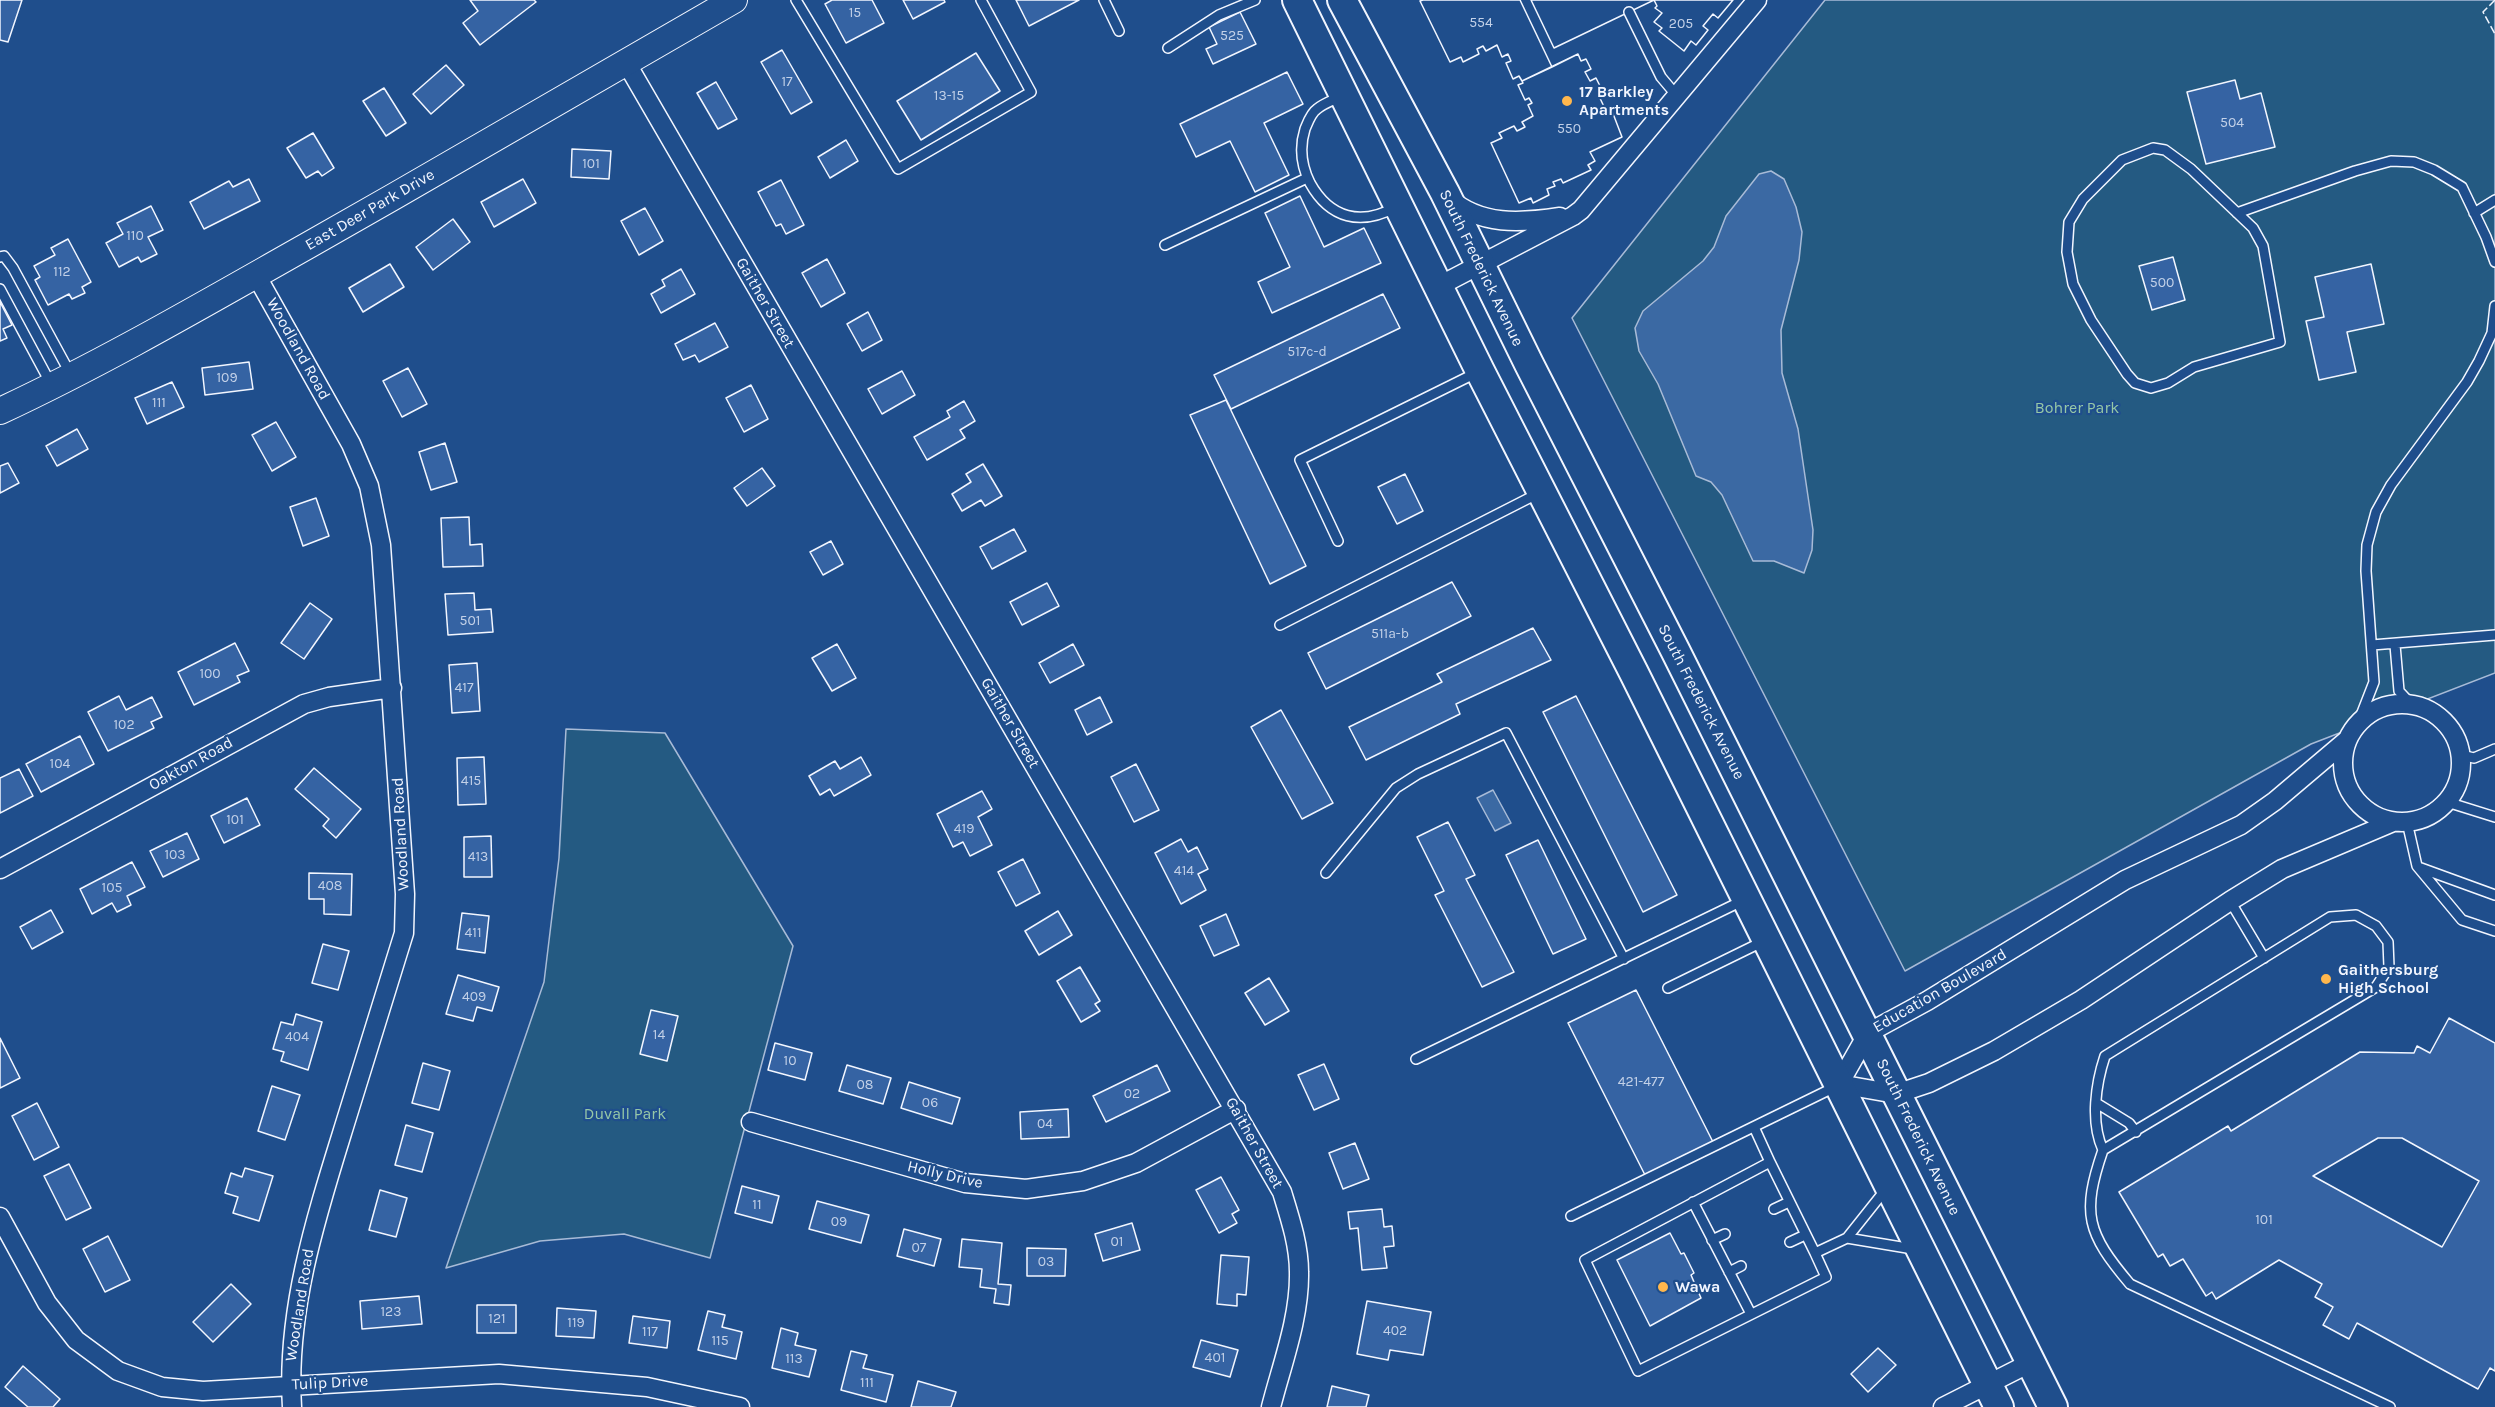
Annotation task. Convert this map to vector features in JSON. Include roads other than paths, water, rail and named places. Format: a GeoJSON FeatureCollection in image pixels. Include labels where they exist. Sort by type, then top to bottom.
{"type":"FeatureCollection","features":[{"type":"Feature","properties":{"kind":"main road"},"geometry":{"type":"LineString","coordinates":[[1297,0],[1480,371],[1994,1396]]}},
{"type":"Feature","properties":{"kind":"main road","name":"South Frederick Avenue"},"geometry":{"type":"LineString","coordinates":[[1342,0],[1444,193],[1868,1033],[1896,1094],[2053,1407]]}},
{"type":"Feature","properties":{"kind":"street"},"geometry":{"type":"LineString","coordinates":[[1439,286],[1581,210],[1756,0]]}},
{"type":"Feature","properties":{"kind":"street","name":"East Deer Park Drive"},"geometry":{"type":"LineString","coordinates":[[0,411],[62,381],[256,275],[627,64],[723,3]]}},
{"type":"Feature","properties":{"kind":"street","name":"Gaither Street"},"geometry":{"type":"LineString","coordinates":[[627,64],[1236,1109],[1282,1192],[1296,1243],[1299,1273],[1296,1311],[1270,1407]]}},
{"type":"Feature","properties":{"kind":"street"},"geometry":{"type":"LineString","coordinates":[[1444,193],[1452,201],[1477,215],[1502,221],[1559,217],[1581,210]]}},
{"type":"Feature","properties":{"kind":"street","name":"Woodland Road"},"geometry":{"type":"LineString","coordinates":[[256,275],[351,444],[369,486],[381,545],[405,894],[404,933],[312,1229],[297,1311],[290,1386],[292,1407]]}},
{"type":"Feature","properties":{"kind":"street","name":"Oakton Road"},"geometry":{"type":"LineString","coordinates":[[0,869],[304,704],[329,697],[392,688]]}},
{"type":"Feature","properties":{"kind":"street"},"geometry":{"type":"LineString","coordinates":[[1839,1084],[1896,1094],[1929,1083],[2040,1025],[2282,869],[2400,822],[2422,819],[2436,812],[2447,802],[2456,788],[2461,772],[2461,755],[2456,737],[2445,722],[2430,711],[2412,705],[2393,705],[2374,711],[2358,723],[2347,740],[2343,759],[2344,777],[2352,795],[2364,809],[2380,818],[2400,822]]}},
{"type":"Feature","properties":{"kind":"street","name":"Education Boulevard"},"geometry":{"type":"LineString","coordinates":[[1839,1084],[1868,1033],[1928,1001],[2125,880],[2241,825],[2276,801],[2347,740]]}},
{"type":"Feature","properties":{"kind":"street","name":"Holly Drive"},"geometry":{"type":"LineString","coordinates":[[751,1122],[965,1183],[1026,1189],[1083,1181],[1136,1163],[1236,1109]]}},
{"type":"Feature","properties":{"kind":"street","name":"Tulip Drive"},"geometry":{"type":"LineString","coordinates":[[0,1217],[55,1312],[76,1340],[118,1371],[162,1387],[203,1391],[499,1374],[647,1387],[740,1407]]}},
{"type":"Feature","properties":{"kind":"street"},"geometry":{"type":"LineString","coordinates":[[1943,1407],[1994,1396],[2030,1364]]}},
{"type":"Feature","properties":{"kind":"lane"},"geometry":{"type":"LineString","coordinates":[[796,0],[898,170],[1031,92],[981,0]]}},
{"type":"Feature","properties":{"kind":"lane"},"geometry":{"type":"LineString","coordinates":[[1104,0],[1119,31]]}},
{"type":"Feature","properties":{"kind":"lane"},"geometry":{"type":"LineString","coordinates":[[1168,48],[1219,15],[1255,0]]}},
{"type":"Feature","properties":{"kind":"lane"},"geometry":{"type":"LineString","coordinates":[[1629,12],[1661,77],[1677,96]]}},
{"type":"Feature","properties":{"kind":"lane"},"geometry":{"type":"LineString","coordinates":[[1344,95],[1316,109],[1310,118],[1302,141],[1301,154],[1307,178],[1322,202],[1342,214],[1371,217],[1382,215],[1399,206]]}},
{"type":"Feature","properties":{"kind":"lane"},"geometry":{"type":"LineString","coordinates":[[2153,148],[2165,150],[2191,169],[2237,213],[2253,228],[2263,246],[2280,342],[2194,367],[2159,386],[2151,388],[2135,383],[2091,320],[2073,284],[2067,252],[2069,222],[2083,199],[2122,160],[2153,148]]}},
{"type":"Feature","properties":{"kind":"lane"},"geometry":{"type":"LineString","coordinates":[[2237,213],[2355,171],[2391,161],[2414,162],[2434,170],[2462,187],[2490,246],[2495,262]]}},
{"type":"Feature","properties":{"kind":"lane"},"geometry":{"type":"LineString","coordinates":[[1165,246],[1307,178]]}},
{"type":"Feature","properties":{"kind":"lane"},"geometry":{"type":"LineString","coordinates":[[2474,213],[2495,200]]}},
{"type":"Feature","properties":{"kind":"lane"},"geometry":{"type":"LineString","coordinates":[[0,245],[2,257],[62,381]]}},
{"type":"Feature","properties":{"kind":"lane"},"geometry":{"type":"LineString","coordinates":[[0,289],[62,381]]}},
{"type":"Feature","properties":{"kind":"lane"},"geometry":{"type":"LineString","coordinates":[[2358,723],[2374,682],[2366,571],[2367,545],[2376,512],[2391,485],[2467,382],[2493,333],[2495,306]]}},
{"type":"Feature","properties":{"kind":"lane"},"geometry":{"type":"LineString","coordinates":[[1338,541],[1300,460],[1480,371]]}},
{"type":"Feature","properties":{"kind":"lane"},"geometry":{"type":"LineString","coordinates":[[1280,625],[1541,492]]}},
{"type":"Feature","properties":{"kind":"lane"},"geometry":{"type":"LineString","coordinates":[[2373,645],[2495,635]]}},
{"type":"Feature","properties":{"kind":"lane"},"geometry":{"type":"LineString","coordinates":[[2395,645],[2399,691],[2412,705]]}},
{"type":"Feature","properties":{"kind":"lane"},"geometry":{"type":"LineString","coordinates":[[1326,873],[1396,788],[1418,774],[1506,733],[1624,959]]}},
{"type":"Feature","properties":{"kind":"lane"},"geometry":{"type":"LineString","coordinates":[[2461,755],[2474,758],[2495,749]]}},
{"type":"Feature","properties":{"kind":"lane"},"geometry":{"type":"LineString","coordinates":[[2447,802],[2495,817]]}},
{"type":"Feature","properties":{"kind":"lane"},"geometry":{"type":"LineString","coordinates":[[2400,822],[2417,866],[2462,920],[2495,931]]}},
{"type":"Feature","properties":{"kind":"lane"},"geometry":{"type":"LineString","coordinates":[[2417,866],[2495,895]]}},
{"type":"Feature","properties":{"kind":"lane"},"geometry":{"type":"LineString","coordinates":[[1416,1059],[1746,899]]}},
{"type":"Feature","properties":{"kind":"lane"},"geometry":{"type":"LineString","coordinates":[[2230,901],[2264,958]]}},
{"type":"Feature","properties":{"kind":"lane"},"geometry":{"type":"LineString","coordinates":[[2103,1150],[2376,987],[2389,967],[2388,942],[2376,926],[2356,915],[2330,917],[2105,1056],[2098,1079],[2096,1115],[2103,1150],[2092,1181],[2090,1219],[2104,1254],[2130,1284],[2390,1407]]}},
{"type":"Feature","properties":{"kind":"lane"},"geometry":{"type":"LineString","coordinates":[[1668,988],[1766,940]]}},
{"type":"Feature","properties":{"kind":"lane"},"geometry":{"type":"LineString","coordinates":[[1571,1216],[1839,1084]]}},
{"type":"Feature","properties":{"kind":"lane"},"geometry":{"type":"LineString","coordinates":[[2097,1104],[2129,1122],[2136,1132]]}},
{"type":"Feature","properties":{"kind":"lane"},"geometry":{"type":"LineString","coordinates":[[1754,1127],[1826,1277],[1638,1371],[1585,1260],[1770,1161]]}},
{"type":"Feature","properties":{"kind":"lane"},"geometry":{"type":"LineString","coordinates":[[1815,1253],[1847,1238],[1890,1185]]}},
{"type":"Feature","properties":{"kind":"lane"},"geometry":{"type":"LineString","coordinates":[[1693,1202],[1751,1314]]}},
{"type":"Feature","properties":{"kind":"lane"},"geometry":{"type":"LineString","coordinates":[[1774,1209],[1789,1202]]}},
{"type":"Feature","properties":{"kind":"lane"},"geometry":{"type":"LineString","coordinates":[[1712,1240],[1725,1234]]}},
{"type":"Feature","properties":{"kind":"lane"},"geometry":{"type":"LineString","coordinates":[[1790,1242],[1805,1235]]}},
{"type":"Feature","properties":{"kind":"lane"},"geometry":{"type":"LineString","coordinates":[[1847,1238],[1922,1251]]}},
{"type":"Feature","properties":{"kind":"lane"},"geometry":{"type":"LineString","coordinates":[[1729,1272],[1741,1266]]}},
{"type":"Feature","properties":{"kind":"place","name":"17 Barkley Apartments"},"geometry":{"type":"Point","coordinates":[1567,101]}},
{"type":"Feature","properties":{"kind":"place","name":"Gaithersburg High School"},"geometry":{"type":"Point","coordinates":[2326,979]}},
{"type":"Feature","properties":{"kind":"place","name":"Wawa"},"geometry":{"type":"Point","coordinates":[1663,1287]}},
{"type":"Feature","properties":{"kind":"park label","name":"Bohrer Park"},"geometry":{"type":"Point","coordinates":[2077,408]}},
{"type":"Feature","properties":{"kind":"park label","name":"Duvall Park"},"geometry":{"type":"Point","coordinates":[625,1114]}}]}
